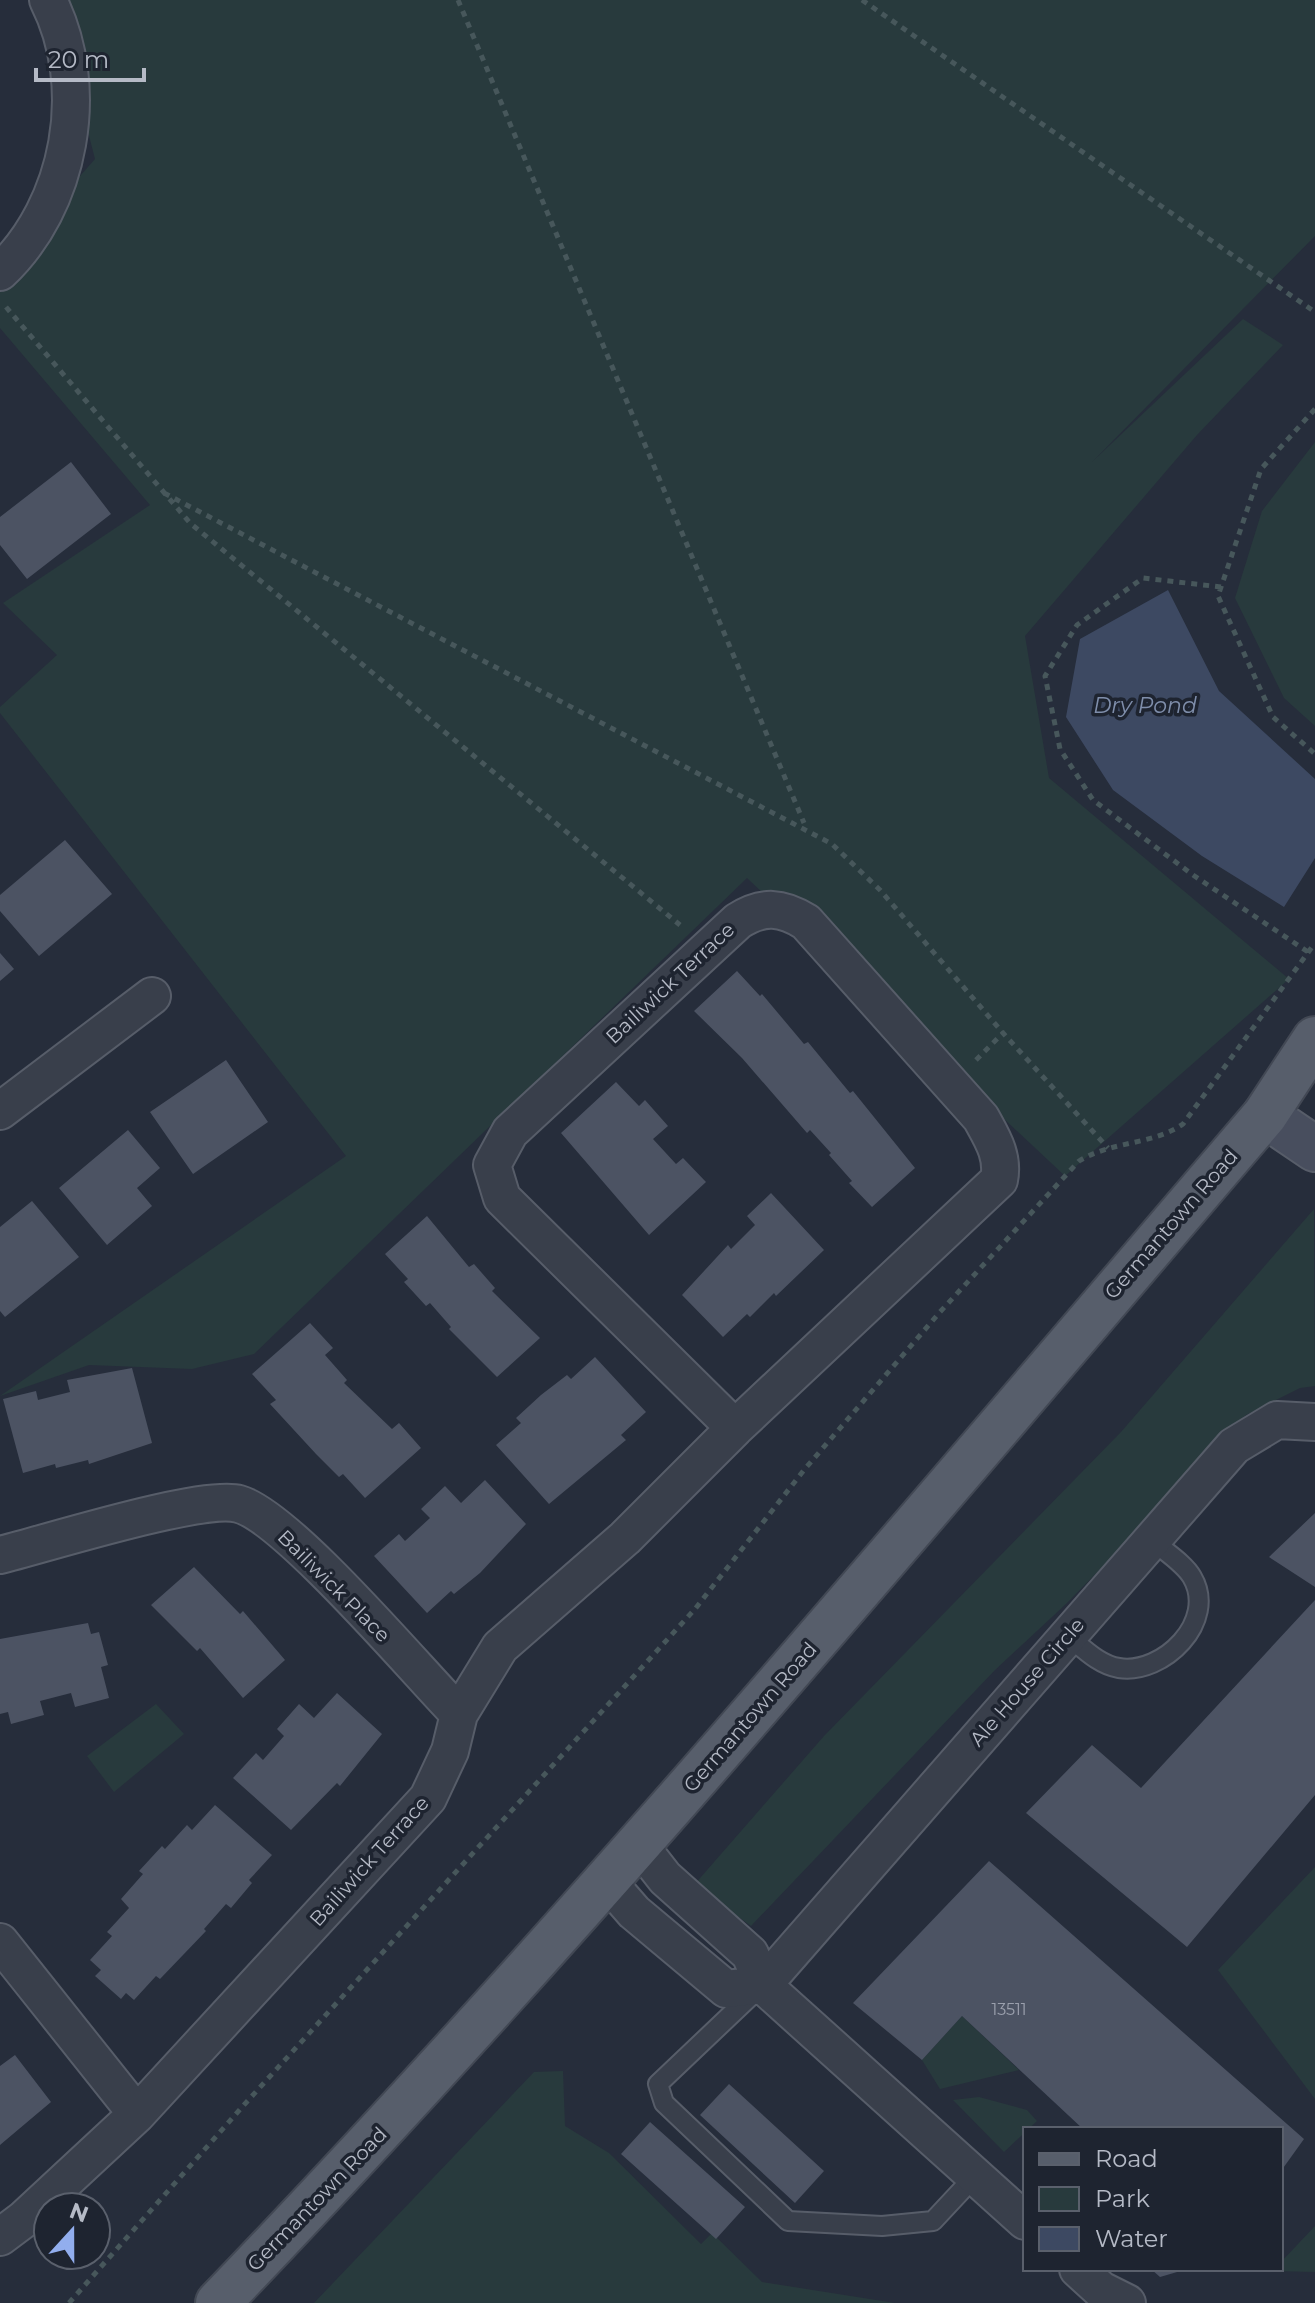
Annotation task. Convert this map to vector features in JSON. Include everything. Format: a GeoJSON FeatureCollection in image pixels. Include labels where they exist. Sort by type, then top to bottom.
{"type":"FeatureCollection","features":[{"type":"Feature","properties":{"kind":"main road","name":"Germantown Road"},"geometry":{"type":"LineString","coordinates":[[218,2303],[372,2142],[640,1846],[1265,1115],[1315,1039]]}},
{"type":"Feature","properties":{"kind":"main road","name":"Germantown Road"},"geometry":{"type":"LineString","coordinates":[[1265,1115],[1315,1086]]}},
{"type":"Feature","properties":{"kind":"street"},"geometry":{"type":"LineString","coordinates":[[0,272],[20,253],[51,205],[73,110],[61,26],[48,0]]}},
{"type":"Feature","properties":{"kind":"street","name":"Bailiwick Terrace"},"geometry":{"type":"LineString","coordinates":[[0,2237],[24,2219],[137,2114],[428,1798],[450,1751],[459,1714],[500,1647],[625,1538],[735,1428],[999,1180],[1002,1167],[995,1142],[981,1118],[806,922],[787,910],[752,912],[708,948],[510,1132],[492,1165],[494,1181],[502,1198],[735,1428]]}},
{"type":"Feature","properties":{"kind":"street"},"geometry":{"type":"LineString","coordinates":[[0,1111],[152,996]]}},
{"type":"Feature","properties":{"kind":"street"},"geometry":{"type":"LineString","coordinates":[[1265,1115],[1315,1149]]}},
{"type":"Feature","properties":{"kind":"street","name":"Ale House Circle"},"geometry":{"type":"LineString","coordinates":[[763,1985],[1234,1446],[1277,1420],[1315,1422]]}},
{"type":"Feature","properties":{"kind":"street","name":"Bailiwick Place"},"geometry":{"type":"LineString","coordinates":[[0,1555],[195,1505],[238,1504],[285,1532],[459,1714]]}},
{"type":"Feature","properties":{"kind":"street"},"geometry":{"type":"LineString","coordinates":[[640,1846],[665,1878],[750,1954],[763,1985],[1023,2219]]}},
{"type":"Feature","properties":{"kind":"street"},"geometry":{"type":"LineString","coordinates":[[607,1881],[634,1912],[726,1989],[763,1985]]}},
{"type":"Feature","properties":{"kind":"street"},"geometry":{"type":"LineString","coordinates":[[0,1942],[137,2114]]}},
{"type":"Feature","properties":{"kind":"street"},"geometry":{"type":"LineString","coordinates":[[1080,2271],[1101,2290],[1127,2303]]}},
{"type":"Feature","properties":{"kind":"lane"},"geometry":{"type":"LineString","coordinates":[[1068,1636],[1100,1661],[1120,1669],[1154,1665],[1180,1644],[1194,1625],[1199,1596],[1192,1576],[1152,1540]]}},
{"type":"Feature","properties":{"kind":"lane","name":"Ale House Circle"},"geometry":{"type":"LineString","coordinates":[[763,1985],[658,2084],[664,2103],[788,2221],[882,2226],[933,2221],[975,2176]]}},
{"type":"Feature","properties":{"kind":"path"},"geometry":{"type":"LineString","coordinates":[[458,0],[804,823]]}},
{"type":"Feature","properties":{"kind":"path"},"geometry":{"type":"LineString","coordinates":[[862,0],[1315,312]]}},
{"type":"Feature","properties":{"kind":"path"},"geometry":{"type":"LineString","coordinates":[[0,300],[190,523],[708,948]]}},
{"type":"Feature","properties":{"kind":"path"},"geometry":{"type":"LineString","coordinates":[[1315,409],[1261,469],[1218,596],[1273,717],[1315,754]]}},
{"type":"Feature","properties":{"kind":"path"},"geometry":{"type":"LineString","coordinates":[[164,493],[832,844],[880,890],[1003,1033],[1108,1148]]}},
{"type":"Feature","properties":{"kind":"path"},"geometry":{"type":"LineString","coordinates":[[1221,587],[1143,578],[1077,625],[1045,676],[1060,749],[1093,800],[1193,875],[1308,952]]}},
{"type":"Feature","properties":{"kind":"path"},"geometry":{"type":"LineString","coordinates":[[69,2303],[243,2106],[695,1609],[804,1470],[940,1312],[1079,1161],[1108,1148],[1172,1132],[1183,1124],[1315,943]]}},
{"type":"Feature","properties":{"kind":"path"},"geometry":{"type":"LineString","coordinates":[[951,1084],[1003,1033]]}},
{"type":"Feature","properties":{"kind":"green space"},"geometry":{"type":"Polygon","coordinates":[[[45,0],[1315,0],[1315,236],[1092,462],[1243,319],[1283,345],[1197,435],[1025,636],[1049,778],[1289,979],[1065,1176],[747,878],[254,1354],[192,1369],[89,1365],[0,1396],[346,1156],[0,713],[0,707],[57,655],[3,603],[150,505],[0,328],[0,267],[95,159],[61,26],[45,0]]]}},
{"type":"Feature","properties":{"kind":"green space"},"geometry":{"type":"Polygon","coordinates":[[[1315,442],[1315,726],[1284,698],[1235,598],[1262,511],[1315,442]]]}},
{"type":"Feature","properties":{"kind":"green space"},"geometry":{"type":"Polygon","coordinates":[[[1314,1209],[1315,1386],[1300,1388],[1246,1415],[1201,1457],[1173,1495],[1067,1603],[995,1670],[751,1926],[694,1885],[824,1736],[1121,1432],[1314,1209]]]}},
{"type":"Feature","properties":{"kind":"green space"},"geometry":{"type":"Polygon","coordinates":[[[156,1704],[184,1734],[114,1792],[87,1756],[156,1704]]]}},
{"type":"Feature","properties":{"kind":"green space"},"geometry":{"type":"Polygon","coordinates":[[[1315,1867],[1315,2099],[1218,1970],[1315,1867]]]}},
{"type":"Feature","properties":{"kind":"green space"},"geometry":{"type":"Polygon","coordinates":[[[962,2016],[1019,2070],[940,2089],[922,2060],[962,2016]]]}},
{"type":"Feature","properties":{"kind":"green space"},"geometry":{"type":"Polygon","coordinates":[[[563,2071],[565,2126],[609,2153],[701,2244],[712,2233],[762,2282],[895,2303],[314,2303],[534,2072],[563,2071]]]}},
{"type":"Feature","properties":{"kind":"green space"},"geometry":{"type":"Polygon","coordinates":[[[979,2097],[1027,2110],[1037,2121],[1031,2127],[1023,2127],[1023,2134],[1004,2152],[953,2100],[979,2097]]]}},
{"type":"Feature","properties":{"kind":"green space"},"geometry":{"type":"Polygon","coordinates":[[[1315,2226],[1315,2272],[1273,2271],[1283,2271],[1283,2260],[1315,2226]]]}},
{"type":"Feature","properties":{"kind":"water","name":"Dry Pond"},"geometry":{"type":"Polygon","coordinates":[[[1168,590],[1219,691],[1315,779],[1315,858],[1284,907],[1202,856],[1113,790],[1066,717],[1080,639],[1168,590]]]}},
{"type":"Feature","properties":{"kind":"building"},"geometry":{"type":"Polygon","coordinates":[[[71,462],[111,514],[27,579],[0,545],[0,517],[71,462]]]}},
{"type":"Feature","properties":{"kind":"building"},"geometry":{"type":"Polygon","coordinates":[[[65,840],[112,894],[39,956],[0,911],[0,895],[65,840]]]}},
{"type":"Feature","properties":{"kind":"building"},"geometry":{"type":"Polygon","coordinates":[[[0,953],[14,969],[0,981],[0,953]]]}},
{"type":"Feature","properties":{"kind":"building"},"geometry":{"type":"Polygon","coordinates":[[[737,971],[760,996],[762,994],[804,1044],[808,1042],[850,1093],[853,1091],[915,1168],[872,1207],[849,1183],[852,1181],[829,1155],[831,1153],[810,1130],[807,1133],[742,1058],[694,1011],[737,971]]]}},
{"type":"Feature","properties":{"kind":"building"},"geometry":{"type":"Polygon","coordinates":[[[226,1060],[268,1122],[193,1174],[150,1112],[226,1060]]]}},
{"type":"Feature","properties":{"kind":"building"},"geometry":{"type":"Polygon","coordinates":[[[616,1082],[639,1106],[645,1100],[668,1126],[653,1139],[676,1164],[683,1158],[706,1182],[649,1235],[561,1133],[616,1082]]]}},
{"type":"Feature","properties":{"kind":"building"},"geometry":{"type":"Polygon","coordinates":[[[128,1130],[160,1168],[137,1188],[152,1206],[107,1245],[59,1188],[128,1130]]]}},
{"type":"Feature","properties":{"kind":"building"},"geometry":{"type":"Polygon","coordinates":[[[771,1193],[824,1250],[776,1296],[774,1293],[750,1317],[747,1314],[723,1337],[682,1295],[728,1245],[731,1249],[755,1225],[747,1216],[771,1193]]]}},
{"type":"Feature","properties":{"kind":"building"},"geometry":{"type":"Polygon","coordinates":[[[32,1201],[79,1257],[5,1317],[0,1311],[0,1227],[32,1201]]]}},
{"type":"Feature","properties":{"kind":"building"},"geometry":{"type":"Polygon","coordinates":[[[427,1216],[469,1267],[474,1264],[495,1288],[492,1291],[540,1338],[497,1377],[449,1329],[451,1327],[430,1303],[426,1306],[404,1282],[408,1279],[385,1254],[427,1216]]]}},
{"type":"Feature","properties":{"kind":"building"},"geometry":{"type":"Polygon","coordinates":[[[310,1323],[333,1348],[325,1355],[347,1380],[344,1383],[392,1429],[399,1423],[421,1448],[365,1498],[343,1474],[339,1477],[270,1404],[276,1400],[252,1374],[310,1323]]]}},
{"type":"Feature","properties":{"kind":"building"},"geometry":{"type":"Polygon","coordinates":[[[595,1357],[646,1412],[621,1435],[626,1440],[549,1504],[496,1445],[521,1423],[516,1418],[541,1395],[567,1375],[571,1379],[595,1357]]]}},
{"type":"Feature","properties":{"kind":"building"},"geometry":{"type":"Polygon","coordinates":[[[132,1368],[152,1443],[89,1464],[88,1460],[56,1468],[55,1464],[23,1473],[3,1399],[36,1391],[38,1400],[70,1392],[67,1380],[132,1368]]]}},
{"type":"Feature","properties":{"kind":"building"},"geometry":{"type":"Polygon","coordinates":[[[485,1480],[526,1524],[480,1573],[454,1594],[451,1591],[427,1613],[374,1556],[399,1534],[405,1541],[430,1518],[421,1509],[445,1486],[461,1503],[485,1480]]]}},
{"type":"Feature","properties":{"kind":"building"},"geometry":{"type":"Polygon","coordinates":[[[1315,1513],[1315,1587],[1269,1557],[1315,1513]]]}},
{"type":"Feature","properties":{"kind":"building"},"geometry":{"type":"Polygon","coordinates":[[[194,1567],[240,1614],[243,1611],[285,1660],[243,1698],[200,1648],[197,1651],[151,1605],[194,1567]]]}},
{"type":"Feature","properties":{"kind":"building"},"geometry":{"type":"Polygon","coordinates":[[[1315,1600],[1315,1795],[1187,1947],[1026,1813],[1092,1745],[1141,1788],[1315,1600]]]}},
{"type":"Feature","properties":{"kind":"building"},"geometry":{"type":"Polygon","coordinates":[[[88,1623],[91,1634],[99,1632],[108,1665],[101,1667],[109,1698],[75,1707],[71,1693],[40,1701],[44,1715],[11,1724],[8,1712],[0,1714],[0,1639],[88,1623]]]}},
{"type":"Feature","properties":{"kind":"building"},"geometry":{"type":"Polygon","coordinates":[[[337,1693],[382,1734],[340,1786],[337,1783],[291,1830],[233,1778],[256,1753],[263,1760],[284,1736],[277,1729],[299,1704],[314,1718],[337,1693]]]}},
{"type":"Feature","properties":{"kind":"building"},"geometry":{"type":"Polygon","coordinates":[[[215,1805],[272,1855],[249,1880],[252,1883],[231,1908],[226,1904],[204,1929],[206,1931],[160,1979],[156,1976],[134,2000],[126,1993],[121,1999],[95,1976],[101,1970],[90,1960],[112,1936],[107,1932],[129,1908],[121,1899],[143,1874],[139,1871],[187,1825],[192,1830],[215,1805]]]}},
{"type":"Feature","properties":{"kind":"building"},"geometry":{"type":"Polygon","coordinates":[[[989,1861],[1304,2139],[1283,2168],[1283,2127],[1081,2127],[962,2016],[922,2060],[853,2003],[989,1861]]]}},
{"type":"Feature","properties":{"kind":"building"},"geometry":{"type":"Polygon","coordinates":[[[15,2055],[51,2102],[0,2145],[0,2066],[15,2055]]]}},
{"type":"Feature","properties":{"kind":"building"},"geometry":{"type":"Polygon","coordinates":[[[729,2084],[824,2171],[795,2203],[700,2115],[729,2084]]]}},
{"type":"Feature","properties":{"kind":"building"},"geometry":{"type":"Polygon","coordinates":[[[650,2122],[745,2207],[716,2239],[621,2154],[650,2122]]]}},
{"type":"Feature","properties":{"kind":"building"},"geometry":{"type":"Polygon","coordinates":[[[1153,2271],[1181,2271],[1160,2277],[1153,2271]]]}}]}
